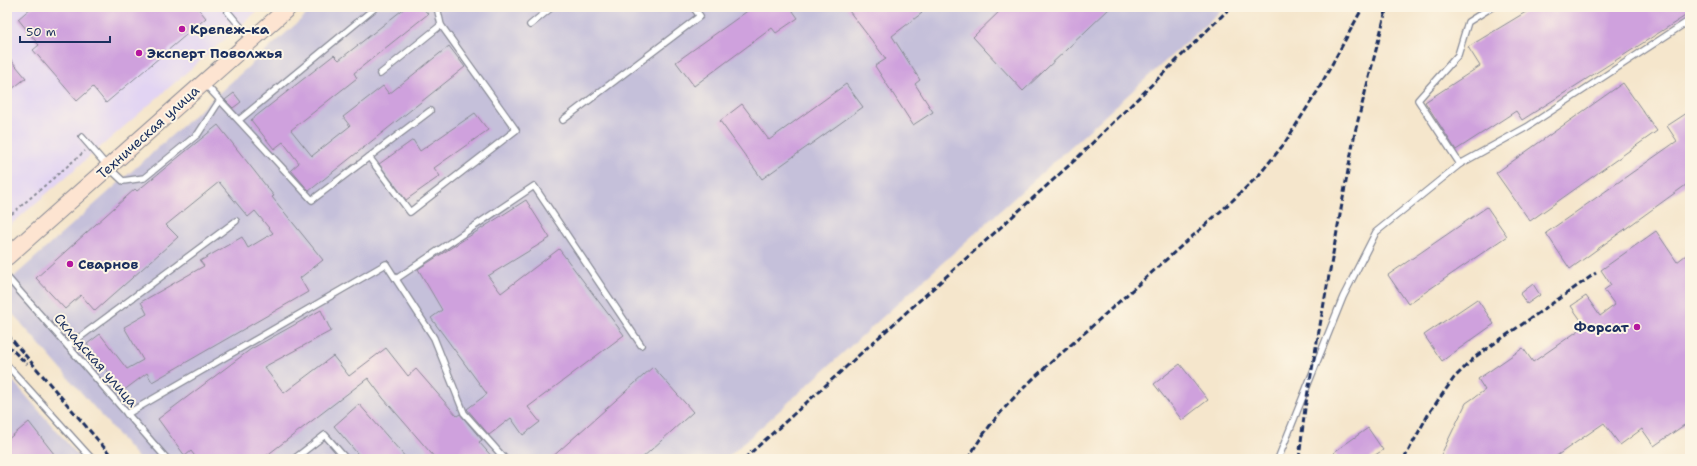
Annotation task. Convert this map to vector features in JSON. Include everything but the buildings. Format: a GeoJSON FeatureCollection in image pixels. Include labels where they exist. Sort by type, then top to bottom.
{"type":"FeatureCollection","features":[{"type":"Feature","properties":{"kind":"main road","name":"Техническая улица"},"geometry":{"type":"LineString","coordinates":[[7,257],[289,7]]}},
{"type":"Feature","properties":{"kind":"lane"},"geometry":{"type":"LineString","coordinates":[[239,120],[376,7]]}},
{"type":"Feature","properties":{"kind":"lane"},"geometry":{"type":"LineString","coordinates":[[370,157],[410,212],[516,130],[441,25],[437,7]]}},
{"type":"Feature","properties":{"kind":"lane"},"geometry":{"type":"LineString","coordinates":[[530,25],[552,7]]}},
{"type":"Feature","properties":{"kind":"lane"},"geometry":{"type":"LineString","coordinates":[[563,120],[700,16],[693,7]]}},
{"type":"Feature","properties":{"kind":"lane"},"geometry":{"type":"LineString","coordinates":[[1460,164],[1418,100],[1458,55],[1468,22],[1492,7]]}},
{"type":"Feature","properties":{"kind":"lane"},"geometry":{"type":"LineString","coordinates":[[228,12],[252,40]]}},
{"type":"Feature","properties":{"kind":"lane"},"geometry":{"type":"LineString","coordinates":[[1278,459],[1343,297],[1376,232],[1460,164],[1526,127],[1690,20]]}},
{"type":"Feature","properties":{"kind":"lane"},"geometry":{"type":"LineString","coordinates":[[380,74],[441,25]]}},
{"type":"Feature","properties":{"kind":"lane"},"geometry":{"type":"LineString","coordinates":[[204,82],[312,200],[430,111]]}},
{"type":"Feature","properties":{"kind":"lane"},"geometry":{"type":"LineString","coordinates":[[82,137],[108,167],[124,181],[144,178],[198,134],[220,100]]}},
{"type":"Feature","properties":{"kind":"lane"},"geometry":{"type":"LineString","coordinates":[[396,279],[534,186],[641,345]]}},
{"type":"Feature","properties":{"kind":"lane"},"geometry":{"type":"LineString","coordinates":[[68,346],[236,221]]}},
{"type":"Feature","properties":{"kind":"lane"},"geometry":{"type":"LineString","coordinates":[[127,414],[386,264],[434,338],[464,413],[505,459]]}},
{"type":"Feature","properties":{"kind":"lane","name":"Складская улица"},"geometry":{"type":"LineString","coordinates":[[7,276],[167,459]]}},
{"type":"Feature","properties":{"kind":"lane"},"geometry":{"type":"LineString","coordinates":[[7,365],[92,459]]}},
{"type":"Feature","properties":{"kind":"lane"},"geometry":{"type":"LineString","coordinates":[[294,459],[325,435],[346,459]]}},
{"type":"Feature","properties":{"kind":"path"},"geometry":{"type":"LineString","coordinates":[[7,218],[90,146]]}},
{"type":"Feature","properties":{"kind":"shaded area"},"geometry":{"type":"Polygon","coordinates":[[[7,7],[262,7],[7,228],[7,7]]]}},
{"type":"Feature","properties":{"kind":"shaded area"},"geometry":{"type":"Polygon","coordinates":[[[315,7],[1225,7],[726,459],[139,459],[7,307],[7,283],[315,7]]]}},
{"type":"Feature","properties":{"kind":"shaded area"},"geometry":{"type":"Polygon","coordinates":[[[7,374],[81,459],[7,459],[7,374]]]}},
{"type":"Feature","properties":{"kind":"railway"},"geometry":{"type":"LineString","coordinates":[[744,459],[1074,161],[1231,7]]}},
{"type":"Feature","properties":{"kind":"railway"},"geometry":{"type":"LineString","coordinates":[[968,459],[980,440],[1007,405],[1039,373],[1232,201],[1259,175],[1284,144],[1317,92],[1363,7]]}},
{"type":"Feature","properties":{"kind":"railway"},"geometry":{"type":"LineString","coordinates":[[1299,459],[1305,408],[1355,132],[1387,7]]}},
{"type":"Feature","properties":{"kind":"railway"},"geometry":{"type":"LineString","coordinates":[[1404,459],[1429,413],[1454,378],[1475,357],[1596,273]]}},
{"type":"Feature","properties":{"kind":"railway"},"geometry":{"type":"LineString","coordinates":[[7,334],[114,459]]}},
{"type":"Feature","properties":{"kind":"railway"},"geometry":{"type":"LineString","coordinates":[[7,345],[27,364]]}},
{"type":"Feature","properties":{"kind":"place","name":"Крепеж-ка"},"geometry":{"type":"Point","coordinates":[182,29]}},
{"type":"Feature","properties":{"kind":"place","name":"Эксперт Поволжья"},"geometry":{"type":"Point","coordinates":[139,53]}},
{"type":"Feature","properties":{"kind":"place","name":"Сварнов"},"geometry":{"type":"Point","coordinates":[70,264]}},
{"type":"Feature","properties":{"kind":"place","name":"Форсат"},"geometry":{"type":"Point","coordinates":[1637,327]}}]}
